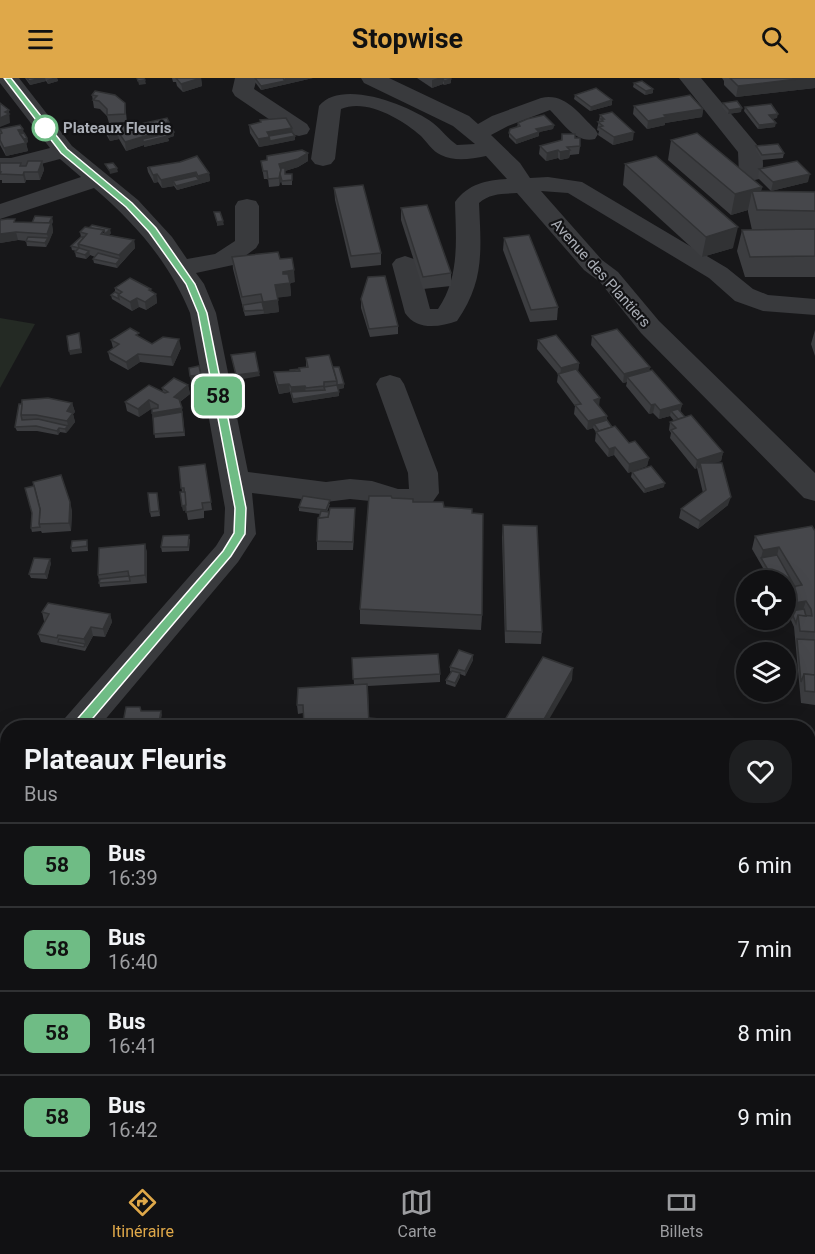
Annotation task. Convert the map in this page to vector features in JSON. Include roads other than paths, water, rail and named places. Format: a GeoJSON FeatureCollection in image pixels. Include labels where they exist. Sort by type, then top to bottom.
{"type":"FeatureCollection","features":[{"type":"Feature","properties":{"kind":"street"},"geometry":{"type":"LineString","coordinates":[[8,78],[53,154]]}},
{"type":"Feature","properties":{"kind":"street"},"geometry":{"type":"LineString","coordinates":[[246,78],[243,91],[299,129]]}},
{"type":"Feature","properties":{"kind":"street","name":"Avenue des Plantiers"},"geometry":{"type":"LineString","coordinates":[[372,78],[461,121],[484,141],[512,168],[522,184],[593,266],[616,286],[650,327],[711,390],[815,490]]}},
{"type":"Feature","properties":{"kind":"street"},"geometry":{"type":"LineString","coordinates":[[690,78],[750,151],[751,174]]}},
{"type":"Feature","properties":{"kind":"street"},"geometry":{"type":"LineString","coordinates":[[0,96],[53,154],[96,180],[141,217],[163,242],[191,284],[203,313],[240,508],[240,534],[227,554],[84,720]]}},
{"type":"Feature","properties":{"kind":"street"},"geometry":{"type":"LineString","coordinates":[[323,159],[330,106],[347,99],[373,102],[402,116],[427,129],[451,151],[466,153],[484,141],[500,121],[549,103],[556,104],[587,134]]}},
{"type":"Feature","properties":{"kind":"street"},"geometry":{"type":"LineString","coordinates":[[0,165],[11,165],[53,154]]}},
{"type":"Feature","properties":{"kind":"street"},"geometry":{"type":"LineString","coordinates":[[0,212],[96,180]]}},
{"type":"Feature","properties":{"kind":"street"},"geometry":{"type":"LineString","coordinates":[[405,264],[418,313],[423,318],[432,319],[448,315],[461,298],[467,279],[467,202],[471,196],[482,189],[548,183],[574,187],[708,267],[744,295],[763,303],[815,307]]}},
{"type":"Feature","properties":{"kind":"street"},"geometry":{"type":"LineString","coordinates":[[180,267],[218,263],[236,255],[247,243],[247,206]]}},
{"type":"Feature","properties":{"kind":"street"},"geometry":{"type":"LineString","coordinates":[[235,481],[326,492],[350,489],[372,491],[397,500],[418,500],[424,492],[423,473],[390,384]]}},
{"type":"Feature","properties":{"kind":"place","name":"Plateaux Fleuris"},"geometry":{"type":"Point","coordinates":[45,128]}}]}
